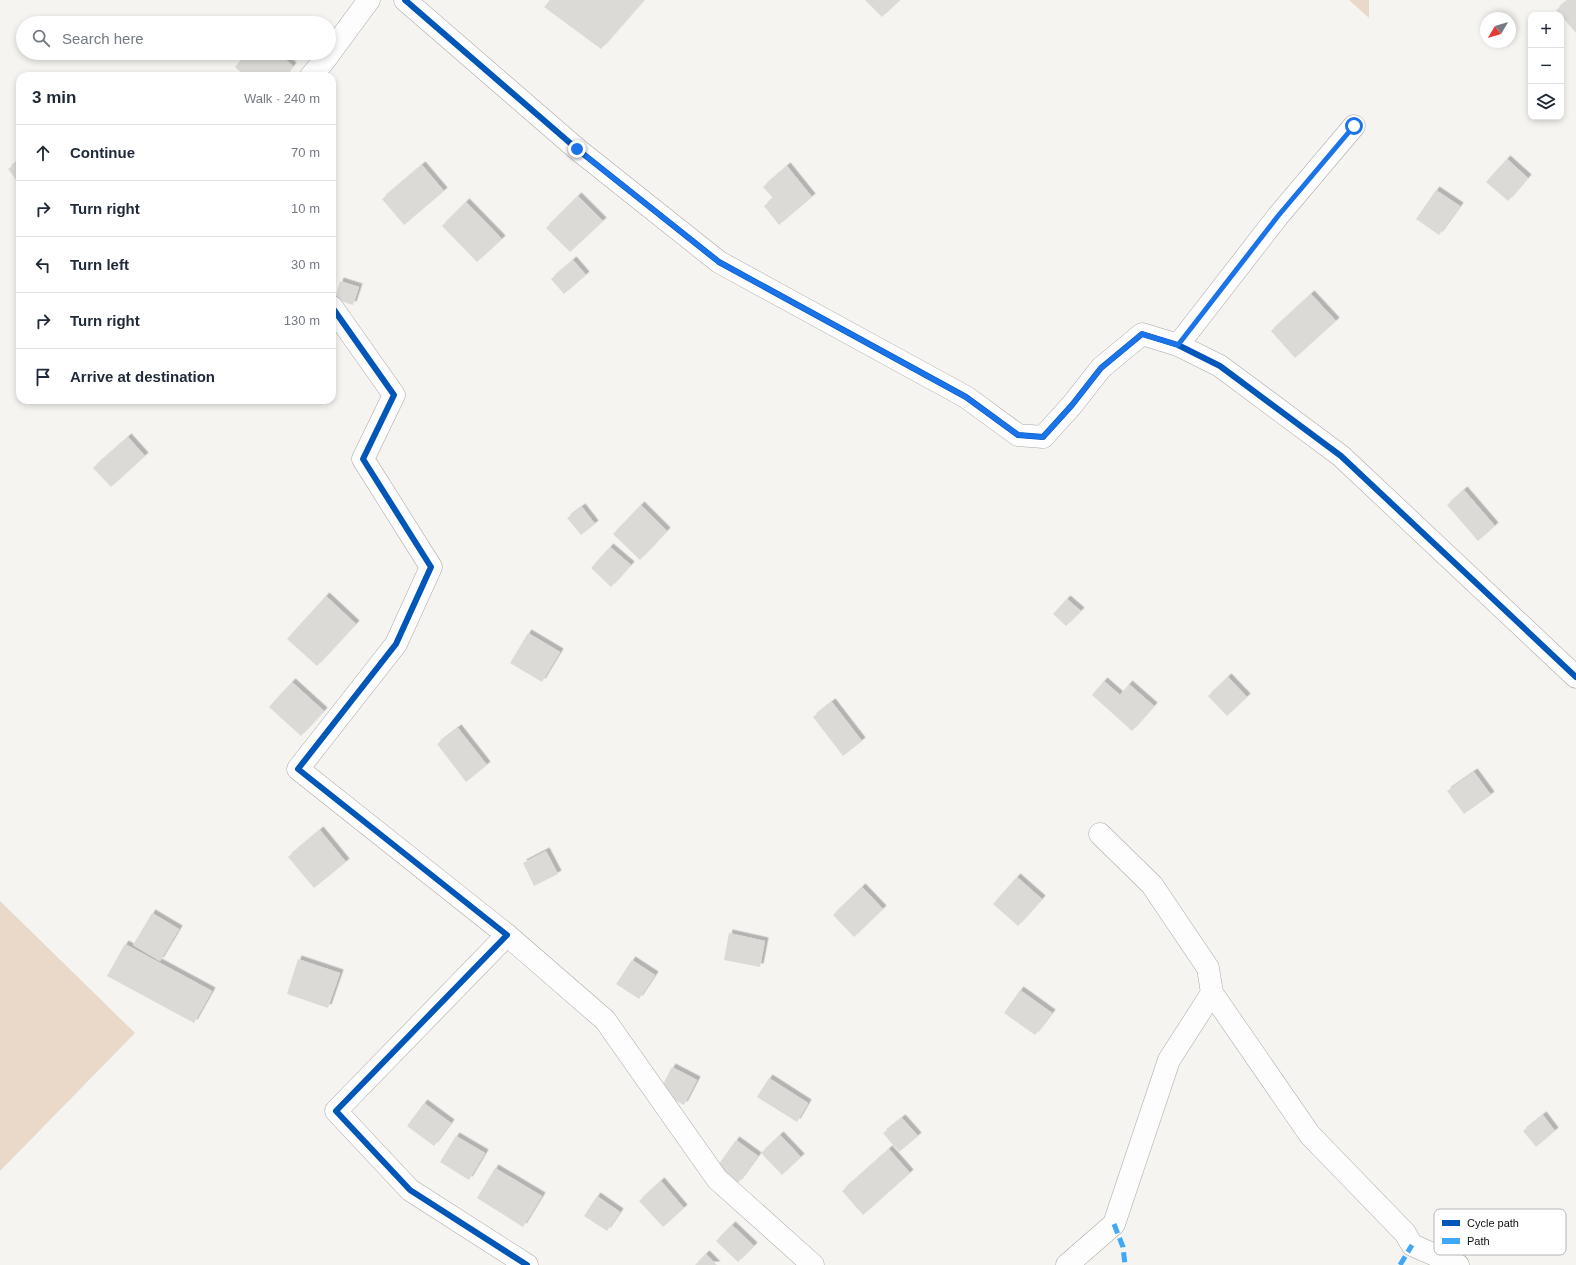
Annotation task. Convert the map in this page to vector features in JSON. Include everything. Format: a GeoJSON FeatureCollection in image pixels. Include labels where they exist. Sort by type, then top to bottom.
{"type":"FeatureCollection","features":[{"type":"Feature","properties":{"kind":"street"},"geometry":{"type":"LineString","coordinates":[[336,45],[369,0]]}},
{"type":"Feature","properties":{"kind":"street"},"geometry":{"type":"LineString","coordinates":[[405,0],[577,149],[719,262],[966,397],[1018,435],[1043,437],[1072,405],[1101,368],[1142,334],[1178,345],[1220,366],[1341,456],[1576,677]]}},
{"type":"Feature","properties":{"kind":"street"},"geometry":{"type":"LineString","coordinates":[[314,72],[325,60]]}},
{"type":"Feature","properties":{"kind":"street"},"geometry":{"type":"LineString","coordinates":[[1178,345],[1278,216],[1354,126]]}},
{"type":"Feature","properties":{"kind":"street"},"geometry":{"type":"LineString","coordinates":[[336,313],[394,395],[363,459],[431,567],[396,644],[298,769],[507,935],[605,1020],[717,1179],[813,1265]]}},
{"type":"Feature","properties":{"kind":"street"},"geometry":{"type":"LineString","coordinates":[[1100,834],[1152,885],[1208,968],[1212,993],[1310,1135],[1406,1233],[1412,1245],[1434,1255]]}},
{"type":"Feature","properties":{"kind":"street"},"geometry":{"type":"LineString","coordinates":[[507,935],[336,1111],[410,1190],[527,1265]]}},
{"type":"Feature","properties":{"kind":"street"},"geometry":{"type":"LineString","coordinates":[[1067,1265],[1114,1224],[1169,1060],[1212,993]]}},
{"type":"Feature","properties":{"kind":"street"},"geometry":{"type":"LineString","coordinates":[[1435,1255],[1458,1265]]}},
{"type":"Feature","properties":{"kind":"shaded area"},"geometry":{"type":"Polygon","coordinates":[[[1349,0],[1369,0],[1369,18],[1349,0]]]}},
{"type":"Feature","properties":{"kind":"shaded area"},"geometry":{"type":"Polygon","coordinates":[[[0,901],[135,1033],[0,1171],[0,901]]]}},
{"type":"Feature","properties":{"kind":"building"},"geometry":{"type":"Polygon","coordinates":[[[550,0],[644,0],[601,49],[544,7],[550,0]]]}},
{"type":"Feature","properties":{"kind":"building"},"geometry":{"type":"Polygon","coordinates":[[[865,0],[900,0],[882,17],[865,0]]]}},
{"type":"Feature","properties":{"kind":"building"},"geometry":{"type":"Polygon","coordinates":[[[1568,0],[1576,0],[1576,33],[1564,19],[1564,12],[1558,12],[1556,10],[1568,0]]]}},
{"type":"Feature","properties":{"kind":"building"},"geometry":{"type":"Polygon","coordinates":[[[241,60],[286,60],[293,66],[288,72],[241,72],[235,67],[241,60]]]}},
{"type":"Feature","properties":{"kind":"building"},"geometry":{"type":"Polygon","coordinates":[[[1507,159],[1528,178],[1508,201],[1486,182],[1507,159]]]}},
{"type":"Feature","properties":{"kind":"building"},"geometry":{"type":"Polygon","coordinates":[[[16,163],[16,180],[8,169],[16,163]]]}},
{"type":"Feature","properties":{"kind":"building"},"geometry":{"type":"Polygon","coordinates":[[[422,165],[444,191],[404,225],[382,199],[422,165]]]}},
{"type":"Feature","properties":{"kind":"building"},"geometry":{"type":"Polygon","coordinates":[[[787,166],[812,197],[779,225],[764,206],[773,198],[763,187],[787,166]]]}},
{"type":"Feature","properties":{"kind":"building"},"geometry":{"type":"Polygon","coordinates":[[[1436,190],[1460,206],[1439,235],[1416,219],[1436,190]]]}},
{"type":"Feature","properties":{"kind":"building"},"geometry":{"type":"Polygon","coordinates":[[[578,196],[603,221],[570,252],[546,228],[578,196]]]}},
{"type":"Feature","properties":{"kind":"building"},"geometry":{"type":"Polygon","coordinates":[[[466,202],[502,239],[477,262],[442,226],[466,202]]]}},
{"type":"Feature","properties":{"kind":"building"},"geometry":{"type":"Polygon","coordinates":[[[573,260],[586,275],[564,294],[551,279],[573,260]]]}},
{"type":"Feature","properties":{"kind":"building"},"geometry":{"type":"Polygon","coordinates":[[[340,281],[359,287],[353,305],[336,299],[340,281]]]}},
{"type":"Feature","properties":{"kind":"building"},"geometry":{"type":"Polygon","coordinates":[[[1311,294],[1336,321],[1295,358],[1271,331],[1311,294]]]}},
{"type":"Feature","properties":{"kind":"building"},"geometry":{"type":"Polygon","coordinates":[[[128,437],[145,456],[111,487],[93,468],[128,437]]]}},
{"type":"Feature","properties":{"kind":"building"},"geometry":{"type":"Polygon","coordinates":[[[1464,490],[1495,526],[1478,541],[1447,505],[1464,490]]]}},
{"type":"Feature","properties":{"kind":"building"},"geometry":{"type":"Polygon","coordinates":[[[641,505],[667,531],[640,560],[613,534],[641,505]]]}},
{"type":"Feature","properties":{"kind":"building"},"geometry":{"type":"Polygon","coordinates":[[[582,507],[595,524],[581,535],[567,518],[582,507]]]}},
{"type":"Feature","properties":{"kind":"building"},"geometry":{"type":"Polygon","coordinates":[[[610,547],[631,565],[611,587],[591,568],[610,547]]]}},
{"type":"Feature","properties":{"kind":"building"},"geometry":{"type":"Polygon","coordinates":[[[326,596],[356,624],[317,666],[287,639],[326,596]]]}},
{"type":"Feature","properties":{"kind":"building"},"geometry":{"type":"Polygon","coordinates":[[[1067,599],[1081,611],[1066,626],[1053,614],[1067,599]]]}},
{"type":"Feature","properties":{"kind":"building"},"geometry":{"type":"Polygon","coordinates":[[[528,633],[560,652],[542,682],[510,663],[528,633]]]}},
{"type":"Feature","properties":{"kind":"building"},"geometry":{"type":"Polygon","coordinates":[[[1228,677],[1247,697],[1227,716],[1208,696],[1228,677]]]}},
{"type":"Feature","properties":{"kind":"building"},"geometry":{"type":"Polygon","coordinates":[[[1104,681],[1120,695],[1129,684],[1154,706],[1132,731],[1092,695],[1104,681]]]}},
{"type":"Feature","properties":{"kind":"building"},"geometry":{"type":"Polygon","coordinates":[[[292,682],[324,711],[301,736],[269,707],[292,682]]]}},
{"type":"Feature","properties":{"kind":"building"},"geometry":{"type":"Polygon","coordinates":[[[832,702],[862,741],[843,756],[813,717],[832,702]]]}},
{"type":"Feature","properties":{"kind":"building"},"geometry":{"type":"Polygon","coordinates":[[[458,728],[487,765],[466,782],[437,744],[458,728]]]}},
{"type":"Feature","properties":{"kind":"building"},"geometry":{"type":"Polygon","coordinates":[[[1474,772],[1491,795],[1464,814],[1447,791],[1474,772]]]}},
{"type":"Feature","properties":{"kind":"building"},"geometry":{"type":"Polygon","coordinates":[[[320,830],[346,862],[314,888],[288,857],[320,830]]]}},
{"type":"Feature","properties":{"kind":"building"},"geometry":{"type":"Polygon","coordinates":[[[546,851],[558,874],[534,886],[523,863],[546,851]]]}},
{"type":"Feature","properties":{"kind":"building"},"geometry":{"type":"Polygon","coordinates":[[[1017,877],[1042,899],[1018,926],[993,904],[1017,877]]]}},
{"type":"Feature","properties":{"kind":"building"},"geometry":{"type":"Polygon","coordinates":[[[862,887],[883,909],[854,937],[833,915],[862,887]]]}},
{"type":"Feature","properties":{"kind":"building"},"geometry":{"type":"Polygon","coordinates":[[[152,913],[179,929],[160,961],[133,945],[152,913]]]}},
{"type":"Feature","properties":{"kind":"building"},"geometry":{"type":"Polygon","coordinates":[[[729,933],[765,941],[760,967],[724,960],[729,933]]]}},
{"type":"Feature","properties":{"kind":"building"},"geometry":{"type":"Polygon","coordinates":[[[125,944],[212,991],[194,1023],[107,976],[125,944]]]}},
{"type":"Feature","properties":{"kind":"building"},"geometry":{"type":"Polygon","coordinates":[[[298,959],[340,973],[328,1008],[287,994],[298,959]]]}},
{"type":"Feature","properties":{"kind":"building"},"geometry":{"type":"Polygon","coordinates":[[[632,960],[655,975],[639,999],[616,984],[632,960]]]}},
{"type":"Feature","properties":{"kind":"building"},"geometry":{"type":"Polygon","coordinates":[[[1020,990],[1052,1013],[1035,1035],[1004,1013],[1020,990]]]}},
{"type":"Feature","properties":{"kind":"building"},"geometry":{"type":"Polygon","coordinates":[[[672,1067],[697,1080],[684,1105],[659,1092],[672,1067]]]}},
{"type":"Feature","properties":{"kind":"building"},"geometry":{"type":"Polygon","coordinates":[[[769,1078],[808,1103],[797,1122],[757,1097],[769,1078]]]}},
{"type":"Feature","properties":{"kind":"building"},"geometry":{"type":"Polygon","coordinates":[[[424,1103],[451,1123],[434,1146],[407,1126],[424,1103]]]}},
{"type":"Feature","properties":{"kind":"building"},"geometry":{"type":"Polygon","coordinates":[[[1543,1115],[1555,1131],[1536,1147],[1523,1131],[1543,1115]]]}},
{"type":"Feature","properties":{"kind":"building"},"geometry":{"type":"Polygon","coordinates":[[[902,1118],[918,1136],[899,1152],[883,1133],[902,1118]]]}},
{"type":"Feature","properties":{"kind":"building"},"geometry":{"type":"Polygon","coordinates":[[[780,1135],[801,1157],[782,1175],[761,1153],[780,1135]]]}},
{"type":"Feature","properties":{"kind":"building"},"geometry":{"type":"Polygon","coordinates":[[[456,1136],[485,1153],[469,1180],[440,1162],[456,1136]]]}},
{"type":"Feature","properties":{"kind":"building"},"geometry":{"type":"Polygon","coordinates":[[[736,1140],[758,1156],[738,1183],[716,1168],[736,1140]]]}},
{"type":"Feature","properties":{"kind":"building"},"geometry":{"type":"Polygon","coordinates":[[[889,1149],[910,1173],[863,1215],[842,1191],[889,1149]]]}},
{"type":"Feature","properties":{"kind":"building"},"geometry":{"type":"Polygon","coordinates":[[[495,1168],[542,1196],[523,1227],[477,1198],[495,1168]]]}},
{"type":"Feature","properties":{"kind":"building"},"geometry":{"type":"Polygon","coordinates":[[[661,1181],[684,1208],[663,1227],[639,1201],[661,1181]]]}},
{"type":"Feature","properties":{"kind":"building"},"geometry":{"type":"Polygon","coordinates":[[[597,1196],[620,1212],[607,1231],[584,1216],[597,1196]]]}},
{"type":"Feature","properties":{"kind":"building"},"geometry":{"type":"Polygon","coordinates":[[[732,1225],[754,1246],[738,1262],[716,1241],[732,1225]]]}},
{"type":"Feature","properties":{"kind":"building"},"geometry":{"type":"Polygon","coordinates":[[[706,1254],[717,1265],[695,1265],[706,1254]]]}},
{"type":"Feature","properties":{"kind":"marked path"},"geometry":{"type":"LineString","coordinates":[[1114,1224],[1123,1247],[1125,1265]]}},
{"type":"Feature","properties":{"kind":"marked path"},"geometry":{"type":"LineString","coordinates":[[1400,1265],[1412,1245]]}},
{"type":"Feature","properties":{"kind":"cycle path"},"geometry":{"type":"LineString","coordinates":[[405,0],[577,149],[719,262],[966,397],[1018,435],[1043,437],[1072,405],[1101,368],[1142,334],[1178,345],[1220,366],[1341,456],[1576,677]]}},
{"type":"Feature","properties":{"kind":"cycle path"},"geometry":{"type":"LineString","coordinates":[[336,313],[394,395],[363,459],[431,567],[396,644],[298,769],[507,935],[336,1111],[410,1190],[527,1265]]}},
{"type":"Feature","properties":{"kind":"route"},"geometry":{"type":"LineString","coordinates":[[577,149],[719,262],[966,397],[1018,435],[1043,437],[1072,405],[1101,368],[1142,334],[1178,345],[1278,216],[1354,126]]}}]}
